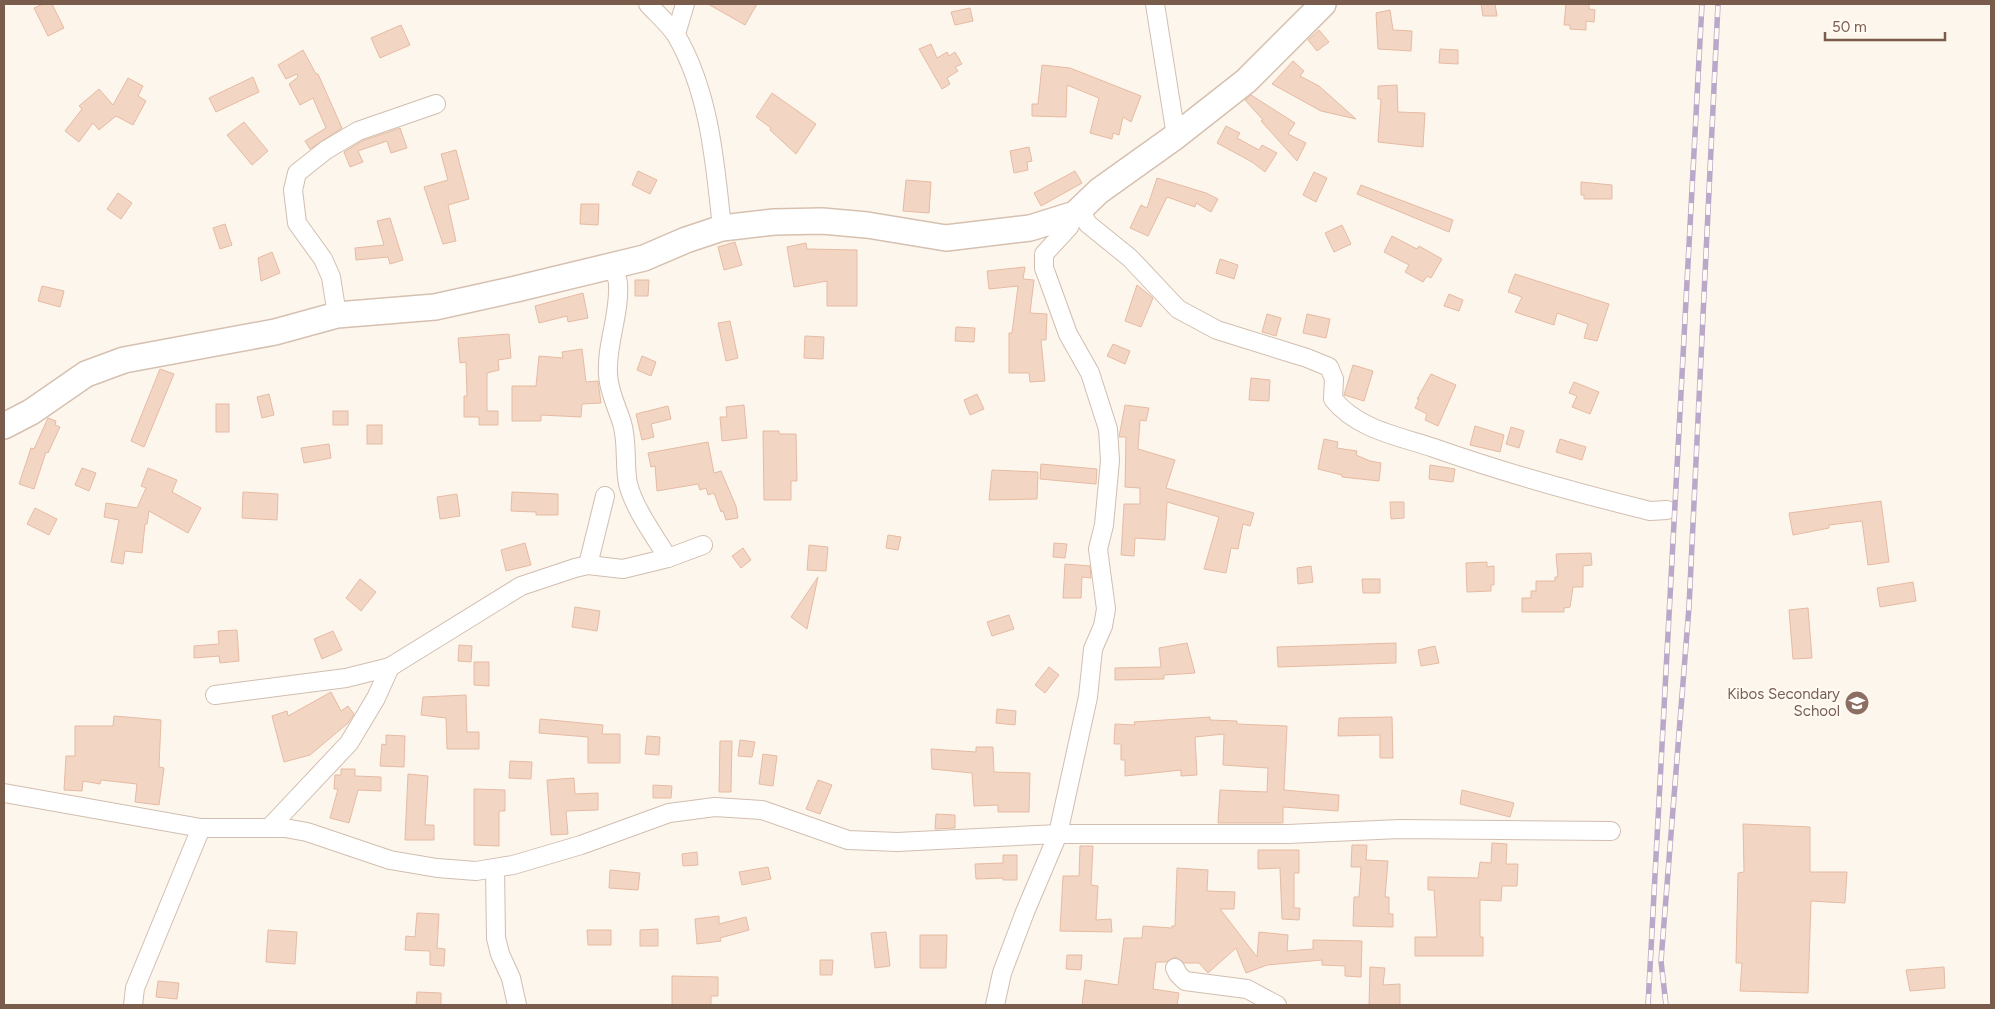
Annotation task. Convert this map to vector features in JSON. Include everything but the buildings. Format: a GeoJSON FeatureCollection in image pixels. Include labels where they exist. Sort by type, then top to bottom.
{"type":"FeatureCollection","features":[{"type":"Feature","properties":{"kind":"street"},"geometry":{"type":"LineString","coordinates":[[648,4],[676,34],[694,77],[709,127],[722,228]]}},
{"type":"Feature","properties":{"kind":"street"},"geometry":{"type":"LineString","coordinates":[[676,34],[686,4]]}},
{"type":"Feature","properties":{"kind":"street"},"geometry":{"type":"LineString","coordinates":[[1155,4],[1176,136]]}},
{"type":"Feature","properties":{"kind":"street"},"geometry":{"type":"LineString","coordinates":[[995,1005],[1002,972],[1058,834],[1088,697],[1093,649],[1103,626],[1106,609],[1098,549],[1104,525],[1110,461],[1108,429],[1090,373],[1068,334],[1044,268],[1044,254],[1069,227],[1077,211],[1099,192],[1176,136],[1246,81],[1323,4]]}},
{"type":"Feature","properties":{"kind":"street"},"geometry":{"type":"LineString","coordinates":[[337,315],[331,277],[315,248],[297,223],[293,190],[297,173],[326,150],[358,132],[436,104]]}},
{"type":"Feature","properties":{"kind":"street"},"geometry":{"type":"LineString","coordinates":[[4,426],[31,412],[86,374],[124,360],[275,332],[337,315],[435,306],[644,258],[686,240],[722,228],[774,222],[822,221],[866,225],[946,238],[1012,232],[1077,211]]}},
{"type":"Feature","properties":{"kind":"street"},"geometry":{"type":"LineString","coordinates":[[1077,211],[1095,230],[1130,258],[1182,312],[1217,330],[1329,367],[1334,379],[1333,399],[1340,408],[1359,422],[1486,467],[1650,511],[1667,510]]}},
{"type":"Feature","properties":{"kind":"street"},"geometry":{"type":"LineString","coordinates":[[613,266],[618,283],[617,305],[609,341],[608,375],[610,391],[622,423],[627,452],[628,483],[638,507],[668,558]]}},
{"type":"Feature","properties":{"kind":"street"},"geometry":{"type":"LineString","coordinates":[[588,566],[605,496]]}},
{"type":"Feature","properties":{"kind":"street"},"geometry":{"type":"LineString","coordinates":[[215,695],[346,678],[390,667],[521,586],[555,574],[588,566],[623,569],[668,558],[703,546]]}},
{"type":"Feature","properties":{"kind":"street"},"geometry":{"type":"LineString","coordinates":[[269,828],[349,742],[367,715],[390,667]]}},
{"type":"Feature","properties":{"kind":"street"},"geometry":{"type":"LineString","coordinates":[[4,793],[202,828],[269,828],[307,832],[390,860],[437,868],[476,870],[513,865],[581,845],[669,813],[715,807],[762,810],[848,840],[897,842],[1058,834],[1288,834],[1400,829],[1611,831]]}},
{"type":"Feature","properties":{"kind":"street"},"geometry":{"type":"LineString","coordinates":[[133,1005],[135,988],[202,828]]}},
{"type":"Feature","properties":{"kind":"street"},"geometry":{"type":"LineString","coordinates":[[495,868],[496,938],[500,954],[511,978],[517,1005]]}},
{"type":"Feature","properties":{"kind":"street"},"geometry":{"type":"LineString","coordinates":[[1175,968],[1185,981],[1247,989],[1277,1005]]}},
{"type":"Feature","properties":{"kind":"railway"},"geometry":{"type":"LineString","coordinates":[[1648,1005],[1702,4]]}},
{"type":"Feature","properties":{"kind":"railway"},"geometry":{"type":"LineString","coordinates":[[1666,1005],[1661,961],[1689,607],[1718,4]]}},
{"type":"Feature","properties":{"kind":"place","name":"Kibos Secondary School"},"geometry":{"type":"Point","coordinates":[1857,703]}}]}
